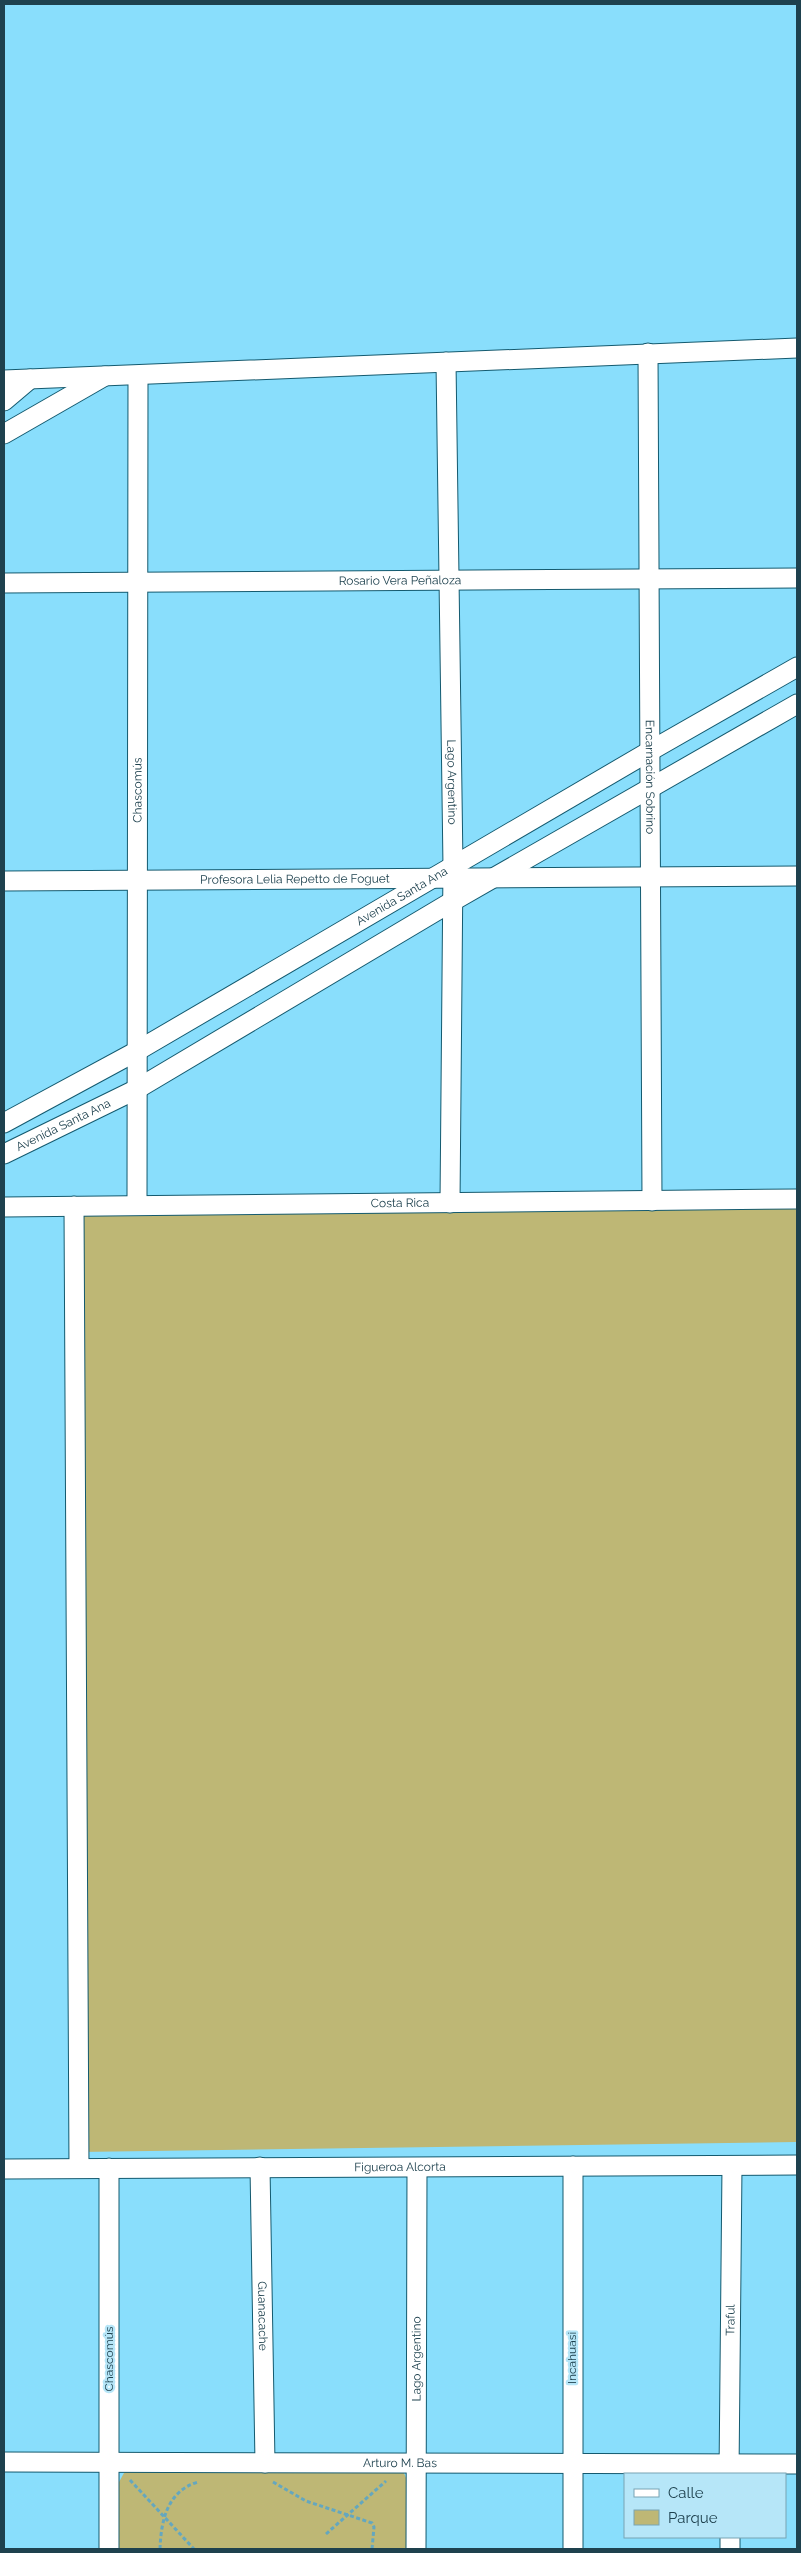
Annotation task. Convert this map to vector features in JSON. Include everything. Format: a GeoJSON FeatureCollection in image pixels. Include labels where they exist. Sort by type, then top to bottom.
{"type":"FeatureCollection","features":[{"type":"Feature","properties":{"kind":"street"},"geometry":{"type":"LineString","coordinates":[[4,380],[108,374],[138,376],[797,348]]}},
{"type":"Feature","properties":{"kind":"street","name":"Encarnación Sobrino"},"geometry":{"type":"LineString","coordinates":[[648,354],[652,1201]]}},
{"type":"Feature","properties":{"kind":"street","name":"Lago Argentino"},"geometry":{"type":"LineString","coordinates":[[446,362],[453,872],[450,1202]]}},
{"type":"Feature","properties":{"kind":"street"},"geometry":{"type":"LineString","coordinates":[[4,434],[108,374]]}},
{"type":"Feature","properties":{"kind":"street","name":"Chascomús"},"geometry":{"type":"LineString","coordinates":[[138,376],[138,1205]]}},
{"type":"Feature","properties":{"kind":"street"},"geometry":{"type":"LineString","coordinates":[[4,401],[30,379]]}},
{"type":"Feature","properties":{"kind":"street","name":"Rosario Vera Peñaloza"},"geometry":{"type":"LineString","coordinates":[[4,583],[797,578]]}},
{"type":"Feature","properties":{"kind":"street","name":"Avenida Santa Ana"},"geometry":{"type":"LineString","coordinates":[[453,872],[650,750],[797,667]]}},
{"type":"Feature","properties":{"kind":"street","name":"Avenida Santa Ana"},"geometry":{"type":"LineString","coordinates":[[4,1154],[138,1089],[453,901],[797,704]]}},
{"type":"Feature","properties":{"kind":"street","name":"Profesora Lelia Repetto de Foguet"},"geometry":{"type":"LineString","coordinates":[[4,881],[432,878],[453,872],[495,877],[797,876]]}},
{"type":"Feature","properties":{"kind":"street","name":"Avenida Santa Ana"},"geometry":{"type":"LineString","coordinates":[[4,1123],[138,1051],[432,878]]}},
{"type":"Feature","properties":{"kind":"street","name":"Costa Rica"},"geometry":{"type":"LineString","coordinates":[[4,1207],[797,1199]]}},
{"type":"Feature","properties":{"kind":"street"},"geometry":{"type":"LineString","coordinates":[[74,1206],[79,2168]]}},
{"type":"Feature","properties":{"kind":"street","name":"Figueroa Alcorta"},"geometry":{"type":"LineString","coordinates":[[4,2169],[797,2165]]}},
{"type":"Feature","properties":{"kind":"street","name":"Incahuasi"},"geometry":{"type":"LineString","coordinates":[[572,2166],[573,2549]]}},
{"type":"Feature","properties":{"kind":"street","name":"Traful"},"geometry":{"type":"LineString","coordinates":[[729,2469],[732,2166]]}},
{"type":"Feature","properties":{"kind":"street","name":"Chascomús"},"geometry":{"type":"LineString","coordinates":[[109,2168],[116,2467],[109,2549]]}},
{"type":"Feature","properties":{"kind":"street","name":"Guanacache"},"geometry":{"type":"LineString","coordinates":[[260,2168],[267,2472]]}},
{"type":"Feature","properties":{"kind":"street","name":"Lago Argentino"},"geometry":{"type":"LineString","coordinates":[[416,2549],[417,2168]]}},
{"type":"Feature","properties":{"kind":"street","name":"Arturo M. Bas"},"geometry":{"type":"LineString","coordinates":[[4,2462],[267,2472],[416,2463],[572,2464],[729,2469],[797,2464]]}},
{"type":"Feature","properties":{"kind":"path"},"geometry":{"type":"LineString","coordinates":[[116,2467],[164,2515],[194,2549]]}},
{"type":"Feature","properties":{"kind":"path"},"geometry":{"type":"LineString","coordinates":[[267,2472],[298,2498],[372,2523],[374,2527],[372,2549]]}},
{"type":"Feature","properties":{"kind":"path"},"geometry":{"type":"LineString","coordinates":[[326,2534],[390,2476]]}},
{"type":"Feature","properties":{"kind":"path"},"geometry":{"type":"LineString","coordinates":[[160,2549],[161,2526],[164,2515],[172,2500],[184,2489],[201,2481]]}},
{"type":"Feature","properties":{"kind":"green space"},"geometry":{"type":"Polygon","coordinates":[[[797,1206],[797,2142],[79,2152],[79,1212],[797,1206]]]}},
{"type":"Feature","properties":{"kind":"green space"},"geometry":{"type":"Polygon","coordinates":[[[130,2470],[397,2470],[404,2473],[406,2478],[407,2549],[119,2549],[119,2482],[124,2473],[130,2470]]]}}]}
